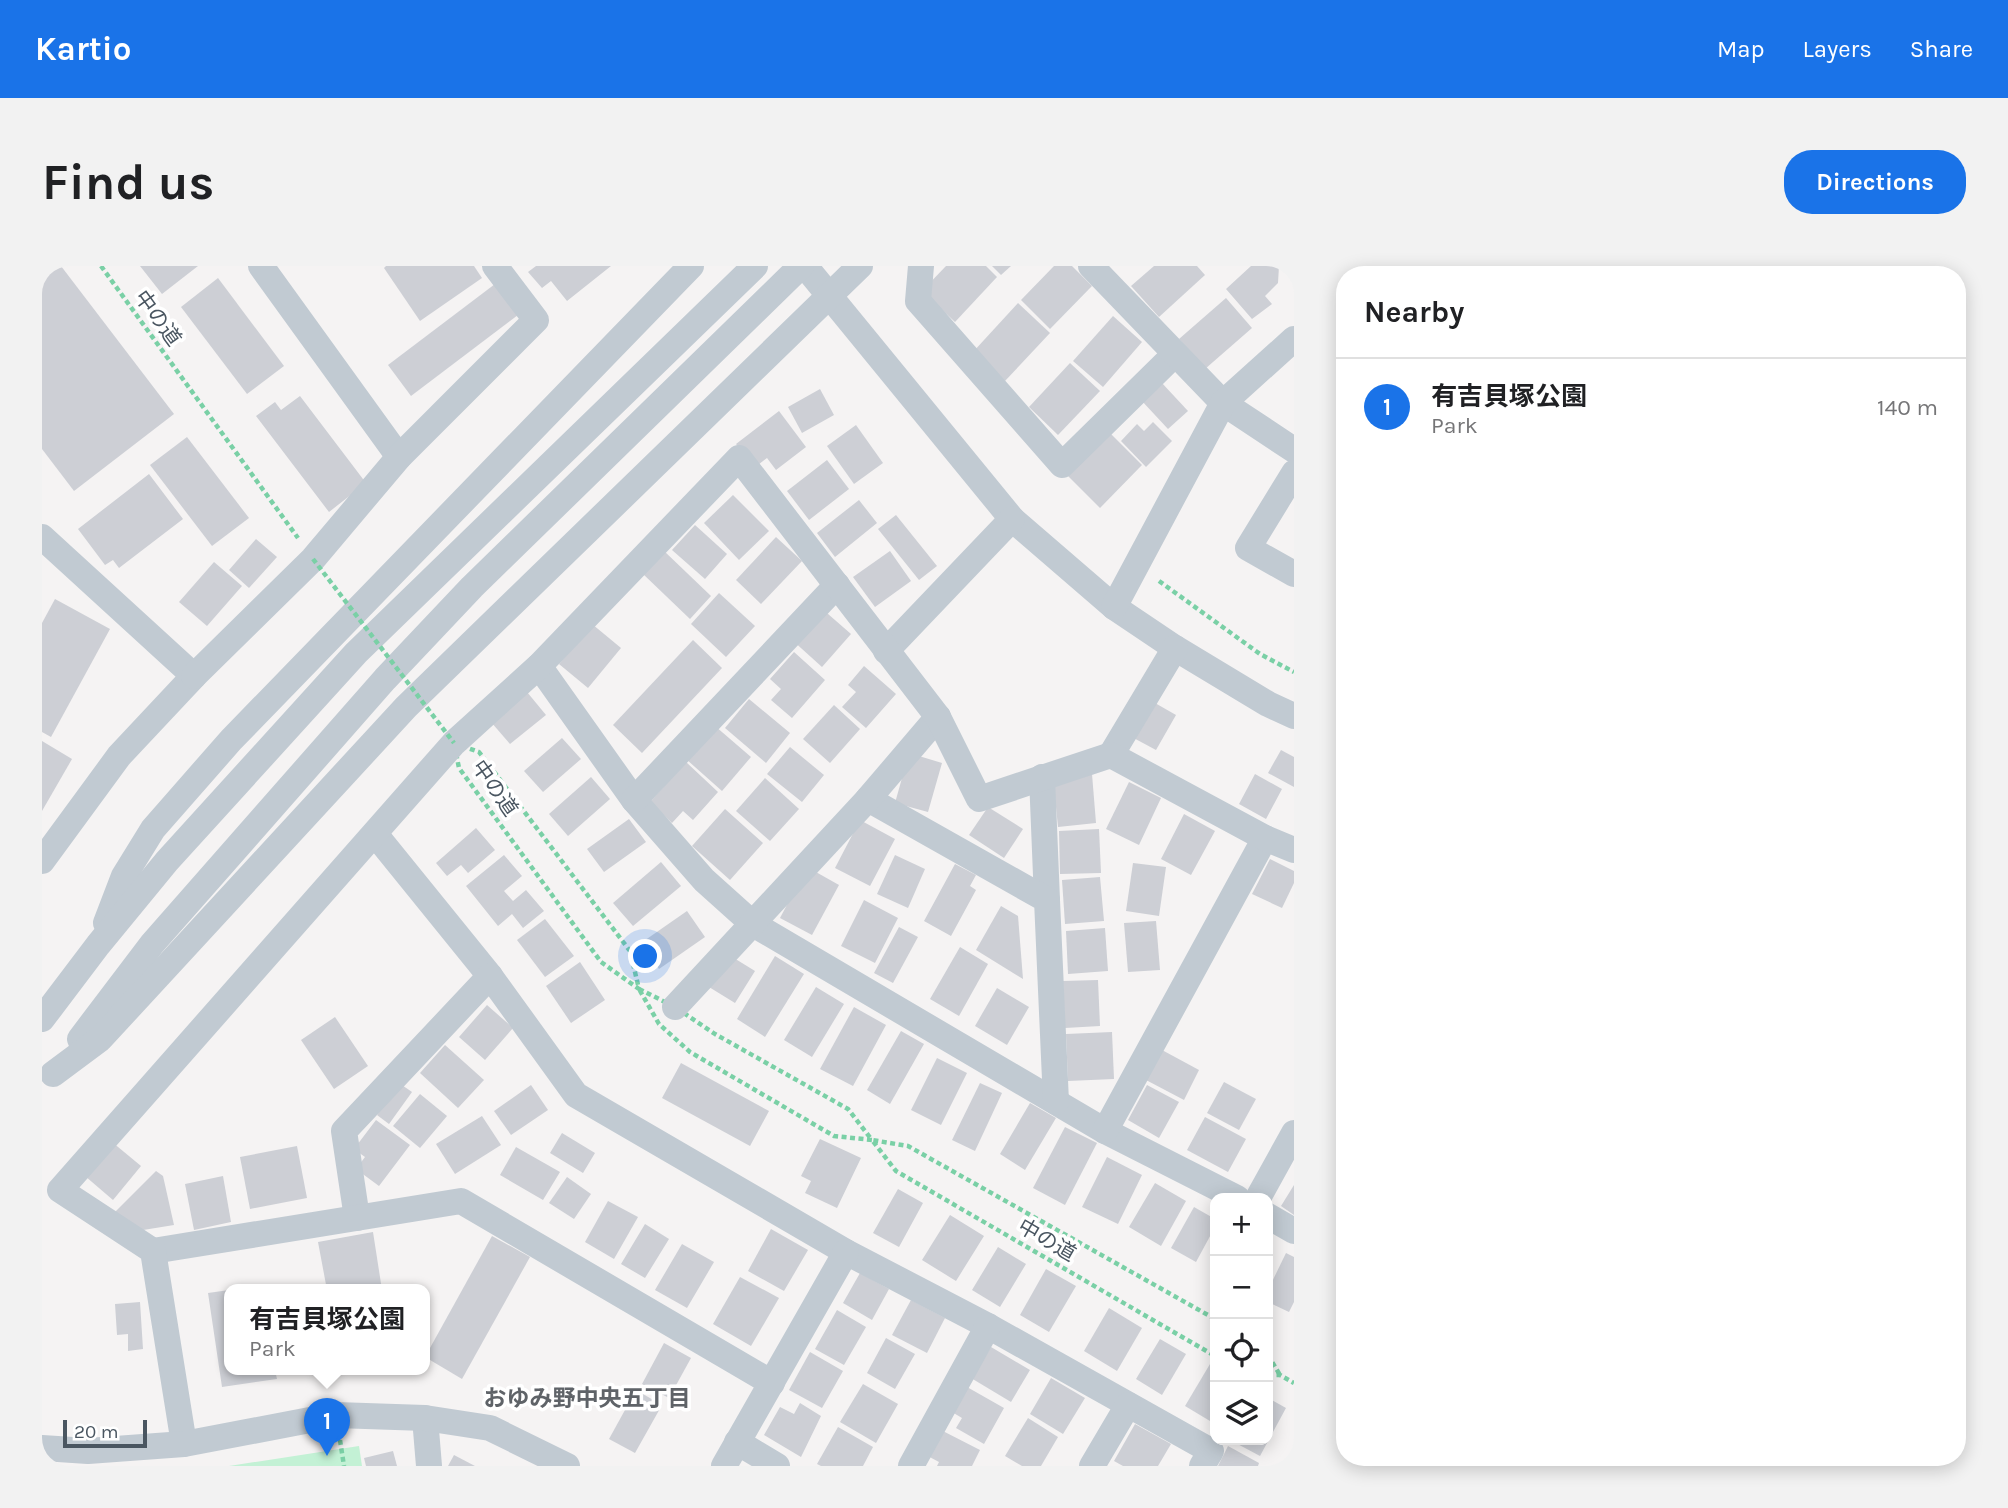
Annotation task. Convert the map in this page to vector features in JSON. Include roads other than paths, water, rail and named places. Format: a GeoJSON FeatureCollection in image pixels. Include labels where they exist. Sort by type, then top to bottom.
{"type":"FeatureCollection","features":[{"type":"Feature","properties":{"kind":"street"},"geometry":{"type":"LineString","coordinates":[[261,266],[399,457]]}},
{"type":"Feature","properties":{"kind":"street"},"geometry":{"type":"LineString","coordinates":[[42,861],[119,756],[313,559],[399,457],[536,320],[495,266]]}},
{"type":"Feature","properties":{"kind":"street"},"geometry":{"type":"LineString","coordinates":[[98,945],[124,876],[153,829],[170,809],[231,740],[691,266]]}},
{"type":"Feature","properties":{"kind":"street"},"geometry":{"type":"LineString","coordinates":[[42,1019],[167,861],[356,653],[755,266]]}},
{"type":"Feature","properties":{"kind":"street"},"geometry":{"type":"LineString","coordinates":[[47,1082],[152,944],[385,679],[472,587],[803,266],[1012,519],[1114,607],[1175,648],[1268,704],[1294,716]]}},
{"type":"Feature","properties":{"kind":"street"},"geometry":{"type":"LineString","coordinates":[[47,1082],[100,1039],[406,707],[860,266]]}},
{"type":"Feature","properties":{"kind":"street"},"geometry":{"type":"LineString","coordinates":[[921,266],[918,301],[1062,465],[1175,355]]}},
{"type":"Feature","properties":{"kind":"street"},"geometry":{"type":"LineString","coordinates":[[1091,266],[1223,403],[1294,450]]}},
{"type":"Feature","properties":{"kind":"street"},"geometry":{"type":"LineString","coordinates":[[1114,607],[1223,403],[1294,339]]}},
{"type":"Feature","properties":{"kind":"street"},"geometry":{"type":"LineString","coordinates":[[772,1383],[461,1201],[153,1251],[60,1190],[454,743],[539,666],[739,458],[938,717],[979,799],[1111,755],[1175,648]]}},
{"type":"Feature","properties":{"kind":"street"},"geometry":{"type":"LineString","coordinates":[[1294,473],[1248,548],[1294,574]]}},
{"type":"Feature","properties":{"kind":"street"},"geometry":{"type":"LineString","coordinates":[[886,651],[1012,519]]}},
{"type":"Feature","properties":{"kind":"street"},"geometry":{"type":"LineString","coordinates":[[43,540],[194,677]]}},
{"type":"Feature","properties":{"kind":"street"},"geometry":{"type":"LineString","coordinates":[[634,800],[837,585]]}},
{"type":"Feature","properties":{"kind":"street"},"geometry":{"type":"LineString","coordinates":[[539,666],[634,800],[704,880],[752,923],[1105,1131],[1227,1193]]}},
{"type":"Feature","properties":{"kind":"street"},"geometry":{"type":"LineString","coordinates":[[675,1007],[868,799],[938,717]]}},
{"type":"Feature","properties":{"kind":"street"},"geometry":{"type":"LineString","coordinates":[[1111,755],[1265,838],[1294,850]]}},
{"type":"Feature","properties":{"kind":"street"},"geometry":{"type":"LineString","coordinates":[[1042,777],[1056,1102]]}},
{"type":"Feature","properties":{"kind":"street"},"geometry":{"type":"LineString","coordinates":[[868,799],[1046,900]]}},
{"type":"Feature","properties":{"kind":"street"},"geometry":{"type":"LineString","coordinates":[[375,834],[490,976],[576,1095],[846,1252],[988,1326],[1210,1451],[1202,1466]]}},
{"type":"Feature","properties":{"kind":"street"},"geometry":{"type":"LineString","coordinates":[[1105,1131],[1265,838]]}},
{"type":"Feature","properties":{"kind":"street"},"geometry":{"type":"LineString","coordinates":[[357,1218],[344,1131],[490,976]]}},
{"type":"Feature","properties":{"kind":"street"},"geometry":{"type":"LineString","coordinates":[[1261,1193],[1294,1133]]}},
{"type":"Feature","properties":{"kind":"street"},"geometry":{"type":"LineString","coordinates":[[1273,1219],[1294,1231]]}},
{"type":"Feature","properties":{"kind":"street"},"geometry":{"type":"LineString","coordinates":[[153,1251],[184,1444]]}},
{"type":"Feature","properties":{"kind":"street"},"geometry":{"type":"LineString","coordinates":[[724,1466],[846,1252]]}},
{"type":"Feature","properties":{"kind":"street"},"geometry":{"type":"LineString","coordinates":[[911,1466],[988,1326]]}},
{"type":"Feature","properties":{"kind":"street"},"geometry":{"type":"LineString","coordinates":[[1092,1466],[1128,1405]]}},
{"type":"Feature","properties":{"kind":"street"},"geometry":{"type":"LineString","coordinates":[[42,1448],[88,1451],[184,1444],[336,1415],[425,1418],[490,1428],[567,1466]]}},
{"type":"Feature","properties":{"kind":"street"},"geometry":{"type":"LineString","coordinates":[[425,1418],[429,1466]]}},
{"type":"Feature","properties":{"kind":"street"},"geometry":{"type":"LineString","coordinates":[[737,1442],[777,1466]]}},
{"type":"Feature","properties":{"kind":"place","name":"有吉貝塚公園"},"geometry":{"type":"Point","coordinates":[327,1456]}},
{"type":"Feature","properties":{"kind":"district","name":"おゆみ野中央五丁目"},"geometry":{"type":"Point","coordinates":[587,1398]}}]}
